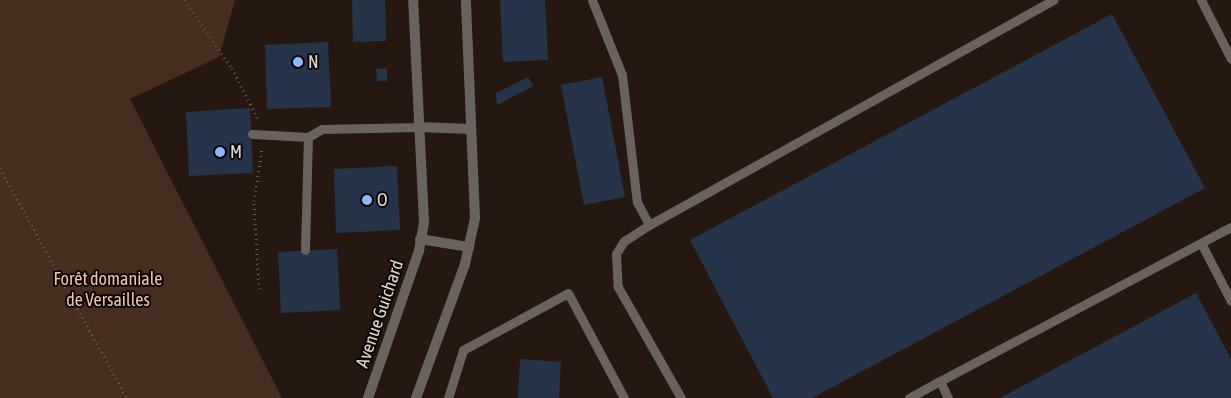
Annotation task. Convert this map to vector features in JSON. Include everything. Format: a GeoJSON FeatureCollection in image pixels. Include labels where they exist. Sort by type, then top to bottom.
{"type":"FeatureCollection","features":[{"type":"Feature","properties":{"kind":"street","name":"Avenue Guichard"},"geometry":{"type":"LineString","coordinates":[[368,398],[424,222],[413,0]]}},
{"type":"Feature","properties":{"kind":"street"},"geometry":{"type":"LineString","coordinates":[[416,398],[469,247],[474,218],[466,0]]}},
{"type":"Feature","properties":{"kind":"street"},"geometry":{"type":"LineString","coordinates":[[419,127],[471,129]]}},
{"type":"Feature","properties":{"kind":"street"},"geometry":{"type":"LineString","coordinates":[[420,239],[469,247]]}},
{"type":"Feature","properties":{"kind":"lane"},"geometry":{"type":"LineString","coordinates":[[592,0],[622,75],[637,202],[649,225]]}},
{"type":"Feature","properties":{"kind":"lane"},"geometry":{"type":"LineString","coordinates":[[681,398],[618,287],[616,254],[624,241],[649,225],[1054,0]]}},
{"type":"Feature","properties":{"kind":"lane"},"geometry":{"type":"LineString","coordinates":[[1200,0],[1231,60]]}},
{"type":"Feature","properties":{"kind":"lane"},"geometry":{"type":"LineString","coordinates":[[252,134],[308,137],[322,130],[419,127]]}},
{"type":"Feature","properties":{"kind":"lane"},"geometry":{"type":"LineString","coordinates":[[306,250],[308,137]]}},
{"type":"Feature","properties":{"kind":"lane"},"geometry":{"type":"LineString","coordinates":[[909,398],[1231,226]]}},
{"type":"Feature","properties":{"kind":"lane"},"geometry":{"type":"LineString","coordinates":[[1201,243],[1231,301]]}},
{"type":"Feature","properties":{"kind":"lane"},"geometry":{"type":"LineString","coordinates":[[448,398],[464,350],[568,293],[624,398]]}},
{"type":"Feature","properties":{"kind":"lane"},"geometry":{"type":"LineString","coordinates":[[940,381],[948,398]]}},
{"type":"Feature","properties":{"kind":"path"},"geometry":{"type":"LineString","coordinates":[[184,0],[232,68],[266,135],[254,201],[259,288]]}},
{"type":"Feature","properties":{"kind":"path"},"geometry":{"type":"LineString","coordinates":[[0,168],[126,398]]}},
{"type":"Feature","properties":{"kind":"green space","name":"Forêt domaniale de Versailles"},"geometry":{"type":"Polygon","coordinates":[[[0,0],[235,0],[219,57],[130,99],[282,398],[0,398],[0,0]]]}},
{"type":"Feature","properties":{"kind":"building"},"geometry":{"type":"Polygon","coordinates":[[[352,0],[385,0],[386,41],[353,42],[352,0]]]}},
{"type":"Feature","properties":{"kind":"building"},"geometry":{"type":"Polygon","coordinates":[[[500,0],[545,0],[548,60],[503,62],[500,0]]]}},
{"type":"Feature","properties":{"kind":"building"},"geometry":{"type":"Polygon","coordinates":[[[1112,14],[1205,188],[812,398],[773,398],[690,240],[1112,14]]]}},
{"type":"Feature","properties":{"kind":"building","name":"N"},"geometry":{"type":"Polygon","coordinates":[[[328,42],[331,107],[267,109],[265,45],[328,42]]]}},
{"type":"Feature","properties":{"kind":"building"},"geometry":{"type":"Polygon","coordinates":[[[387,68],[387,81],[377,81],[376,69],[387,68]]]}},
{"type":"Feature","properties":{"kind":"building"},"geometry":{"type":"Polygon","coordinates":[[[528,77],[533,86],[497,105],[496,93],[528,77]]]}},
{"type":"Feature","properties":{"kind":"building"},"geometry":{"type":"Polygon","coordinates":[[[602,77],[625,197],[584,205],[561,85],[602,77]]]}},
{"type":"Feature","properties":{"kind":"building","name":"M"},"geometry":{"type":"Polygon","coordinates":[[[250,108],[253,173],[189,176],[186,112],[250,108]]]}},
{"type":"Feature","properties":{"kind":"building","name":"O"},"geometry":{"type":"Polygon","coordinates":[[[397,166],[400,230],[336,233],[334,169],[397,166]]]}},
{"type":"Feature","properties":{"kind":"building"},"geometry":{"type":"Polygon","coordinates":[[[337,249],[340,310],[281,313],[278,252],[337,249]]]}},
{"type":"Feature","properties":{"kind":"building"},"geometry":{"type":"Polygon","coordinates":[[[1196,293],[1231,359],[1231,398],[1000,398],[1196,293]]]}},
{"type":"Feature","properties":{"kind":"building"},"geometry":{"type":"Polygon","coordinates":[[[520,359],[561,362],[559,398],[518,398],[520,359]]]}},
{"type":"Feature","properties":{"kind":"place","name":"N"},"geometry":{"type":"Point","coordinates":[298,62]}},
{"type":"Feature","properties":{"kind":"place","name":"M"},"geometry":{"type":"Point","coordinates":[220,152]}},
{"type":"Feature","properties":{"kind":"place","name":"O"},"geometry":{"type":"Point","coordinates":[367,200]}}]}
